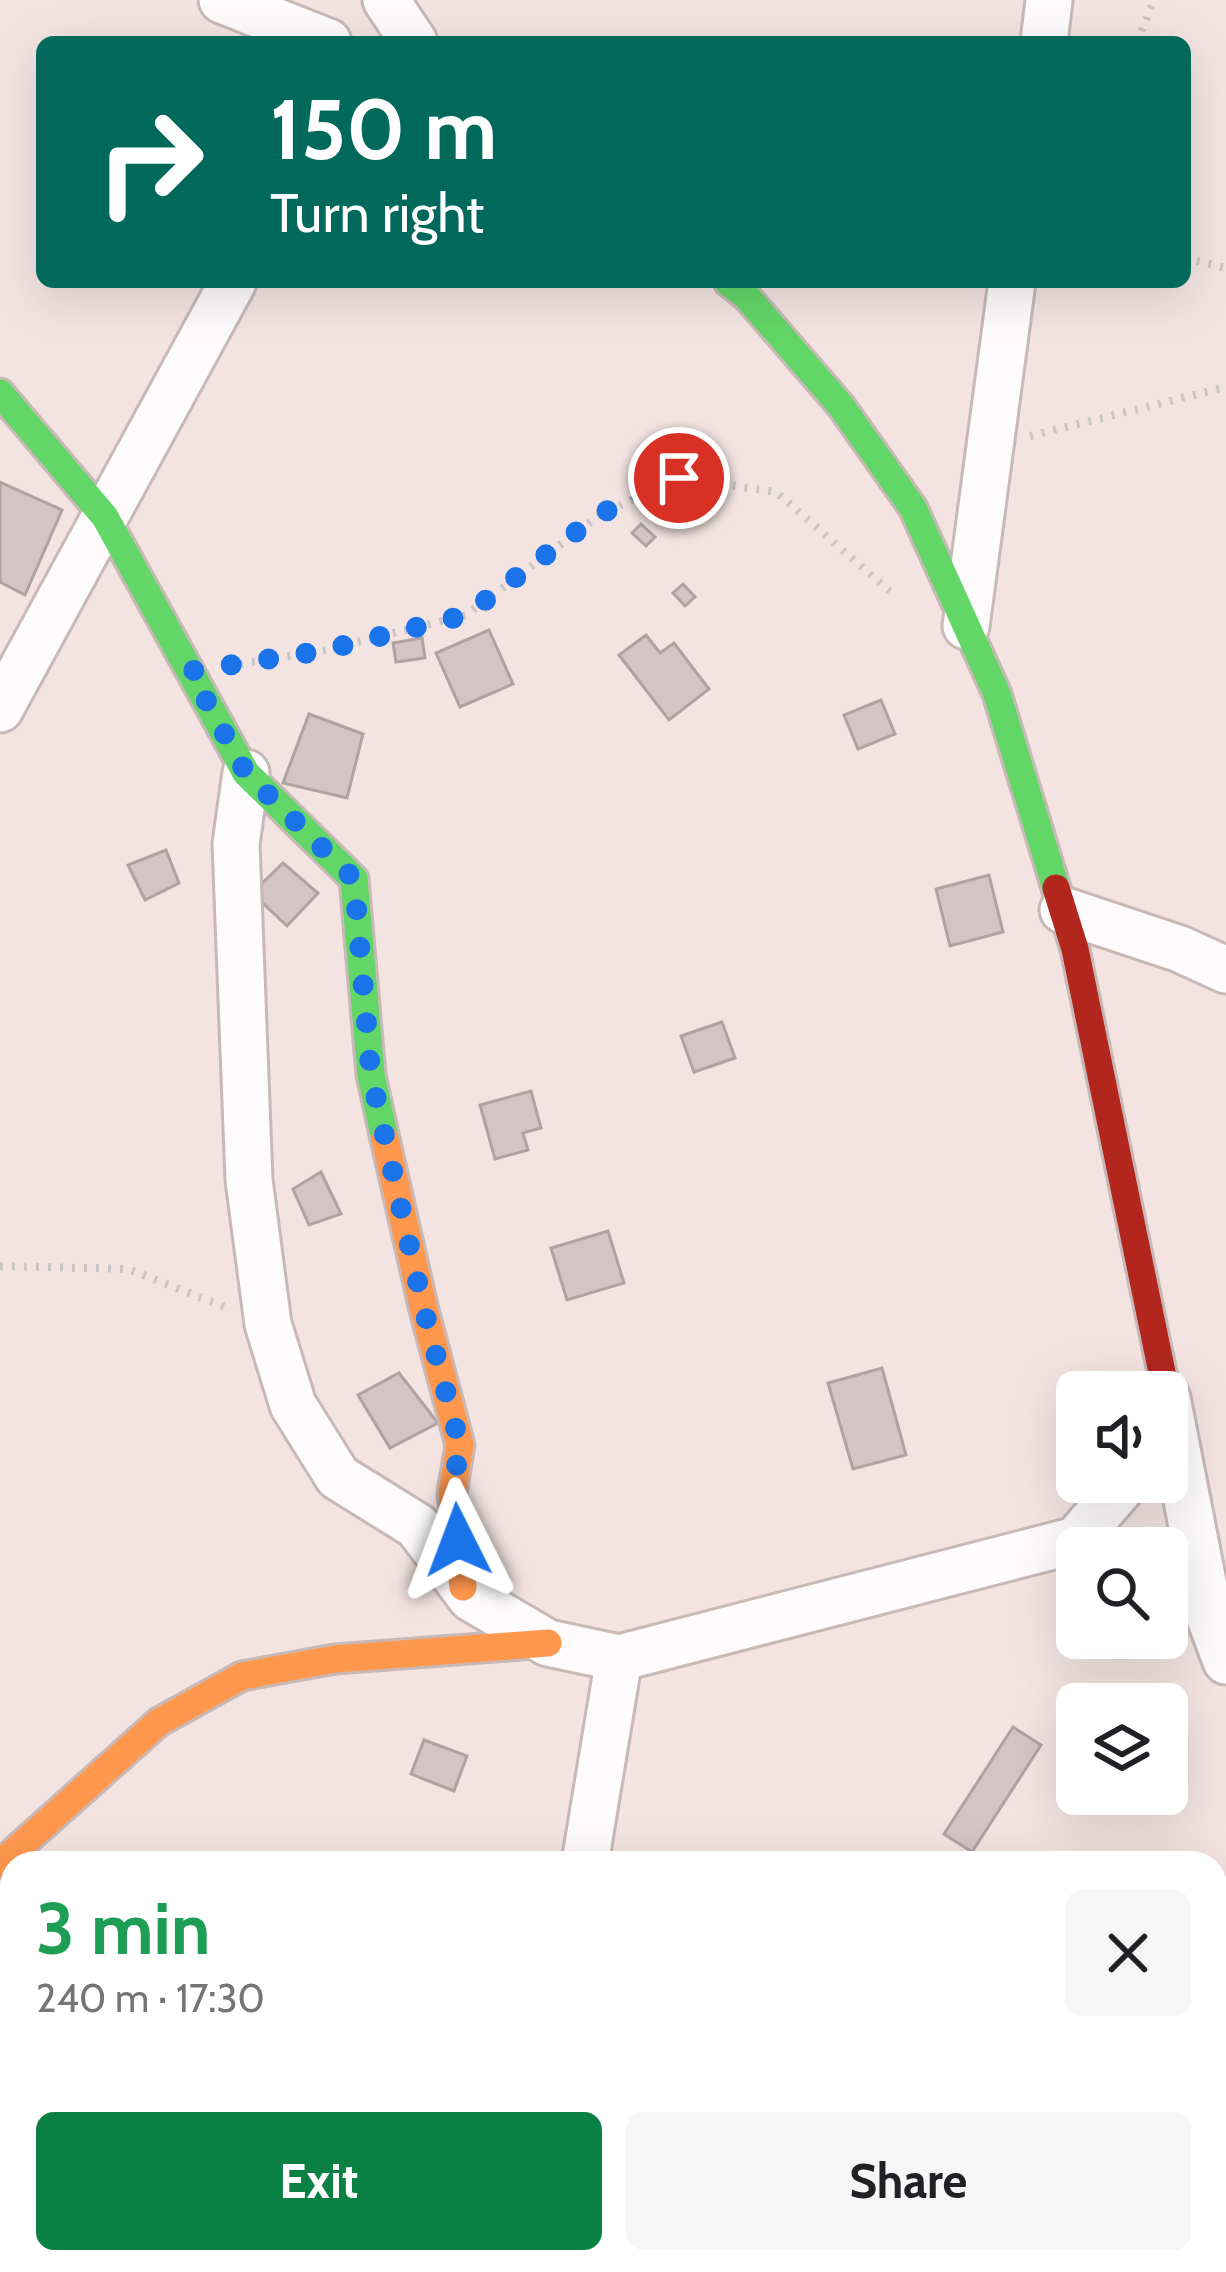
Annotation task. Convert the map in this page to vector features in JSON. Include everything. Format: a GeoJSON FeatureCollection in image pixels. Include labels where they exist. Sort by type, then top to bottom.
{"type":"FeatureCollection","features":[{"type":"Feature","properties":{"kind":"street"},"geometry":{"type":"LineString","coordinates":[[222,0],[313,36]]}},
{"type":"Feature","properties":{"kind":"street"},"geometry":{"type":"LineString","coordinates":[[386,0],[410,36]]}},
{"type":"Feature","properties":{"kind":"street"},"geometry":{"type":"LineString","coordinates":[[1045,36],[1049,0]]}},
{"type":"Feature","properties":{"kind":"street"},"geometry":{"type":"LineString","coordinates":[[0,709],[230,288]]}},
{"type":"Feature","properties":{"kind":"street"},"geometry":{"type":"LineString","coordinates":[[736,288],[842,406],[913,508],[997,694],[1075,949],[1160,1371]]}},
{"type":"Feature","properties":{"kind":"street"},"geometry":{"type":"LineString","coordinates":[[966,629],[1011,288]]}},
{"type":"Feature","properties":{"kind":"street"},"geometry":{"type":"LineString","coordinates":[[0,393],[106,517],[246,773],[354,879],[371,1075],[460,1445],[452,1492],[463,1587]]}},
{"type":"Feature","properties":{"kind":"street"},"geometry":{"type":"LineString","coordinates":[[246,773],[236,844],[249,1180],[268,1324],[293,1406],[338,1477],[417,1526],[471,1598],[548,1643]]}},
{"type":"Feature","properties":{"kind":"street"},"geometry":{"type":"LineString","coordinates":[[1063,910],[1180,949],[1226,970]]}},
{"type":"Feature","properties":{"kind":"street"},"geometry":{"type":"LineString","coordinates":[[1186,1503],[1210,1618],[1226,1661]]}},
{"type":"Feature","properties":{"kind":"street"},"geometry":{"type":"LineString","coordinates":[[15,1851],[159,1722],[242,1676],[335,1659],[548,1643],[619,1658],[1056,1551]]}},
{"type":"Feature","properties":{"kind":"street"},"geometry":{"type":"LineString","coordinates":[[1188,1605],[1210,1618]]}},
{"type":"Feature","properties":{"kind":"street"},"geometry":{"type":"LineString","coordinates":[[588,1851],[619,1658]]}},
{"type":"Feature","properties":{"kind":"path"},"geometry":{"type":"LineString","coordinates":[[1139,36],[1154,0]]}},
{"type":"Feature","properties":{"kind":"path"},"geometry":{"type":"LineString","coordinates":[[1191,260],[1226,268]]}},
{"type":"Feature","properties":{"kind":"path"},"geometry":{"type":"LineString","coordinates":[[990,446],[1226,387]]}},
{"type":"Feature","properties":{"kind":"path"},"geometry":{"type":"LineString","coordinates":[[190,671],[321,651],[466,615],[600,514],[679,478],[776,492],[904,608]]}},
{"type":"Feature","properties":{"kind":"path"},"geometry":{"type":"LineString","coordinates":[[0,1266],[128,1269],[268,1324]]}},
{"type":"Feature","properties":{"kind":"building"},"geometry":{"type":"Polygon","coordinates":[[[0,482],[62,510],[25,595],[0,582],[0,482]]]}},
{"type":"Feature","properties":{"kind":"building"},"geometry":{"type":"Polygon","coordinates":[[[641,524],[655,537],[646,546],[632,533],[641,524]]]}},
{"type":"Feature","properties":{"kind":"building"},"geometry":{"type":"Polygon","coordinates":[[[683,584],[695,597],[685,606],[673,593],[683,584]]]}},
{"type":"Feature","properties":{"kind":"building"},"geometry":{"type":"Polygon","coordinates":[[[489,630],[513,684],[460,707],[436,653],[489,630]]]}},
{"type":"Feature","properties":{"kind":"building"},"geometry":{"type":"Polygon","coordinates":[[[646,635],[660,653],[674,643],[709,689],[669,720],[619,655],[646,635]]]}},
{"type":"Feature","properties":{"kind":"building"},"geometry":{"type":"Polygon","coordinates":[[[422,638],[425,658],[396,662],[393,643],[422,638]]]}},
{"type":"Feature","properties":{"kind":"building"},"geometry":{"type":"Polygon","coordinates":[[[881,700],[895,734],[858,749],[844,715],[881,700]]]}},
{"type":"Feature","properties":{"kind":"building"},"geometry":{"type":"Polygon","coordinates":[[[309,714],[363,734],[347,798],[283,783],[309,714]]]}},
{"type":"Feature","properties":{"kind":"building"},"geometry":{"type":"Polygon","coordinates":[[[166,850],[179,883],[145,900],[128,865],[166,850]]]}},
{"type":"Feature","properties":{"kind":"building"},"geometry":{"type":"Polygon","coordinates":[[[283,863],[318,893],[287,926],[252,893],[283,863]]]}},
{"type":"Feature","properties":{"kind":"building"},"geometry":{"type":"Polygon","coordinates":[[[989,875],[1003,932],[950,946],[936,889],[989,875]]]}},
{"type":"Feature","properties":{"kind":"building"},"geometry":{"type":"Polygon","coordinates":[[[722,1022],[735,1058],[694,1072],[681,1036],[722,1022]]]}},
{"type":"Feature","properties":{"kind":"building"},"geometry":{"type":"Polygon","coordinates":[[[531,1091],[541,1128],[523,1133],[528,1150],[495,1159],[480,1105],[531,1091]]]}},
{"type":"Feature","properties":{"kind":"building"},"geometry":{"type":"Polygon","coordinates":[[[321,1172],[341,1214],[309,1225],[293,1189],[321,1172]]]}},
{"type":"Feature","properties":{"kind":"building"},"geometry":{"type":"Polygon","coordinates":[[[608,1231],[624,1283],[567,1300],[551,1248],[608,1231]]]}},
{"type":"Feature","properties":{"kind":"building"},"geometry":{"type":"Polygon","coordinates":[[[882,1368],[906,1455],[853,1469],[828,1383],[882,1368]]]}},
{"type":"Feature","properties":{"kind":"building"},"geometry":{"type":"Polygon","coordinates":[[[399,1373],[438,1423],[390,1448],[358,1395],[399,1373]]]}},
{"type":"Feature","properties":{"kind":"building"},"geometry":{"type":"Polygon","coordinates":[[[1013,1727],[1041,1745],[973,1851],[944,1834],[1013,1727]]]}},
{"type":"Feature","properties":{"kind":"building"},"geometry":{"type":"Polygon","coordinates":[[[424,1740],[467,1756],[454,1791],[411,1774],[424,1740]]]}},
{"type":"Feature","properties":{"kind":"traffic: fast"},"geometry":{"type":"LineString","coordinates":[[736,288],[841,406],[913,508],[997,694],[1056,888]]}},
{"type":"Feature","properties":{"kind":"traffic: fast"},"geometry":{"type":"LineString","coordinates":[[0,393],[105,517],[246,773],[354,879],[371,1075],[385,1139]]}},
{"type":"Feature","properties":{"kind":"traffic: slow"},"geometry":{"type":"LineString","coordinates":[[385,1139],[460,1445],[452,1493],[463,1587]]}},
{"type":"Feature","properties":{"kind":"traffic: slow"},"geometry":{"type":"LineString","coordinates":[[15,1851],[159,1722],[242,1676],[335,1659],[548,1643]]}},
{"type":"Feature","properties":{"kind":"traffic: jam"},"geometry":{"type":"LineString","coordinates":[[1056,888],[1075,949],[1162,1371]]}},
{"type":"Feature","properties":{"kind":"route"},"geometry":{"type":"LineString","coordinates":[[458,1540],[452,1492],[460,1445],[371,1075],[354,879],[246,773],[190,671],[321,651],[466,615],[600,514],[679,478]]}}]}
